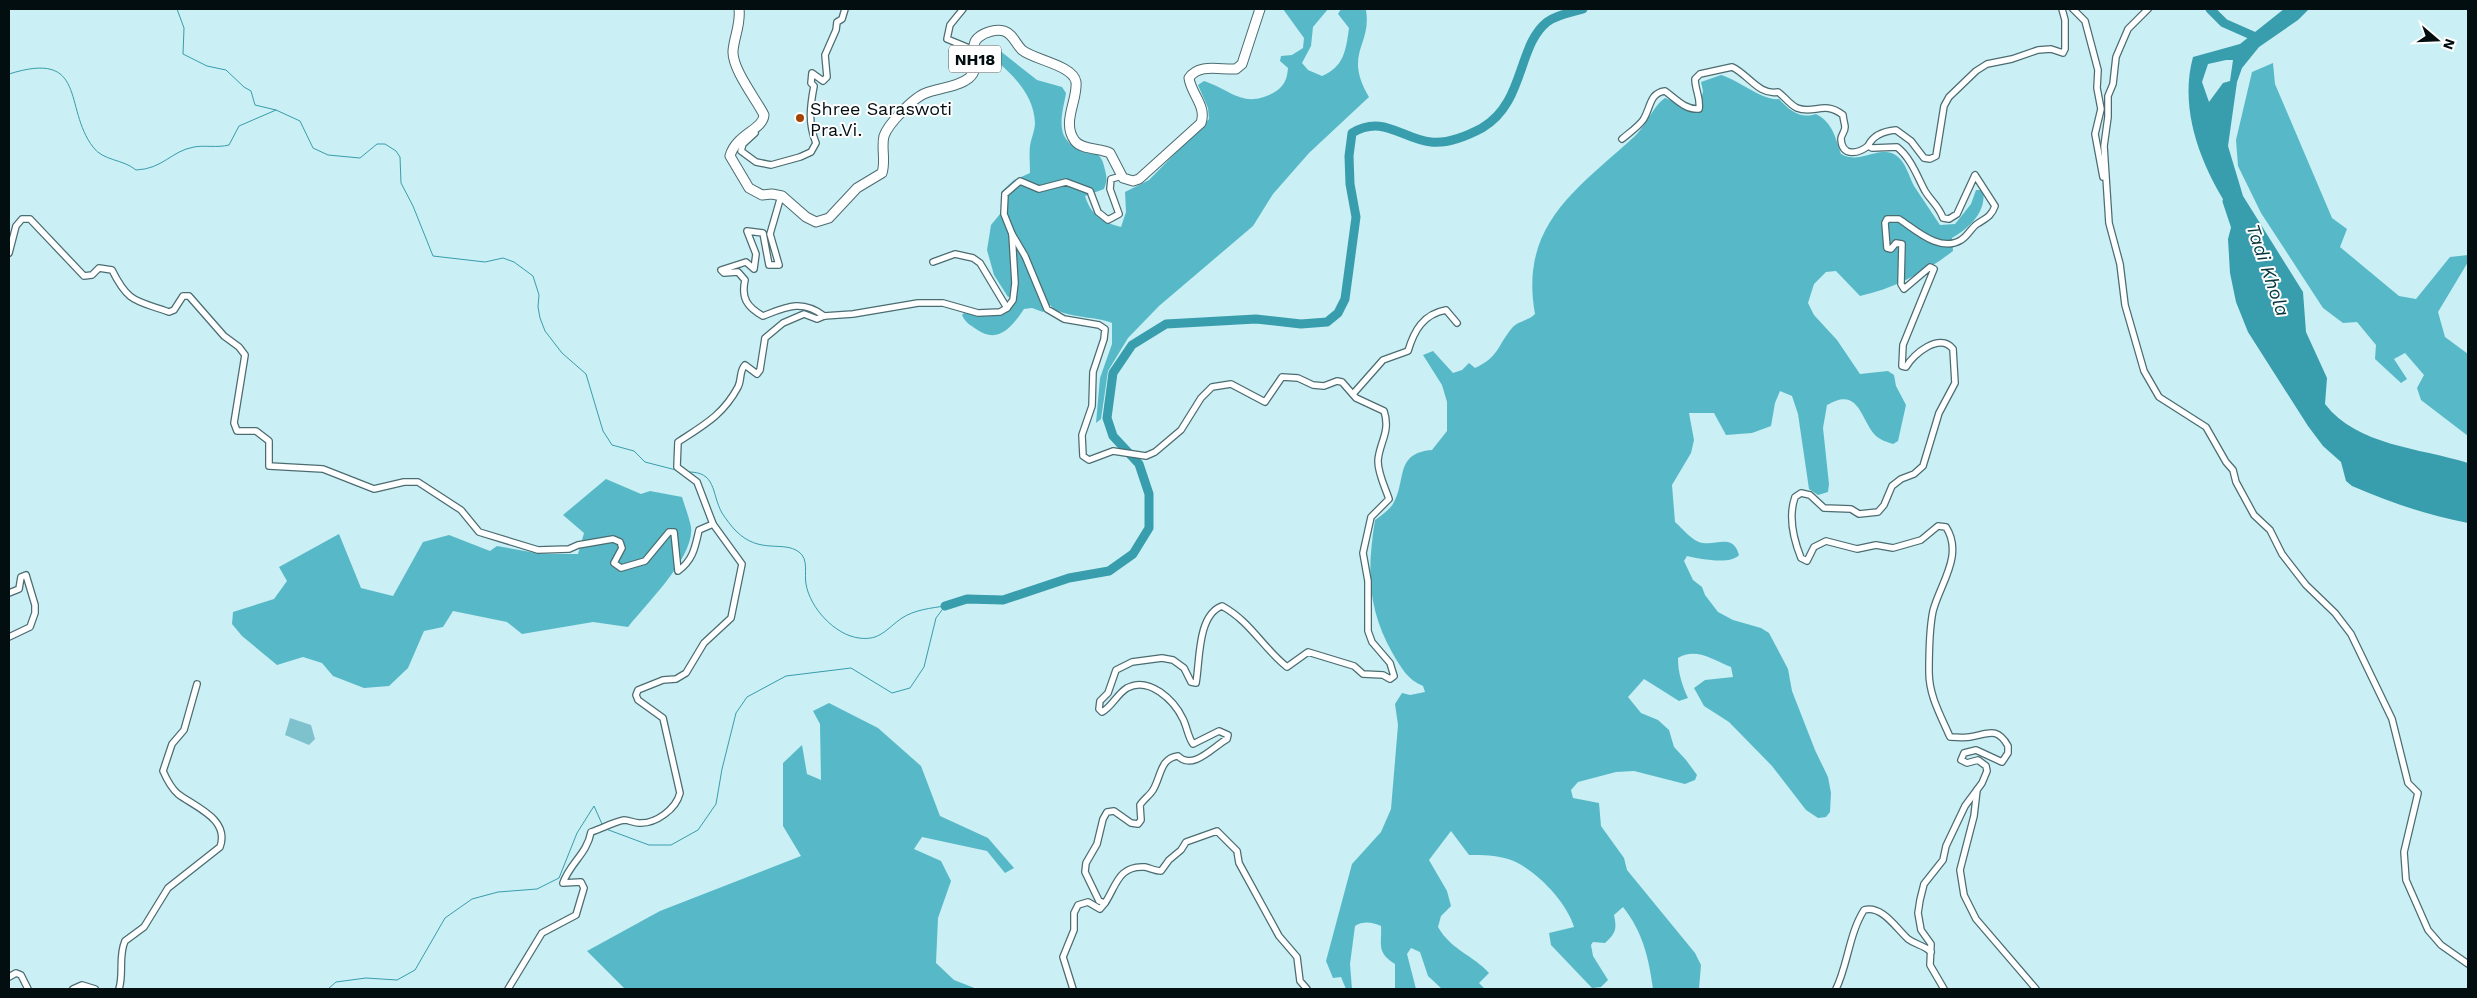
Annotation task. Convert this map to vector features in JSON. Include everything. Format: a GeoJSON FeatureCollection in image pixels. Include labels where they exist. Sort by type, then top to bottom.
{"type":"FeatureCollection","features":[{"type":"Feature","properties":{"kind":"main road"},"geometry":{"type":"LineString","coordinates":[[739,9],[739,26],[733,56],[749,91],[764,115],[761,124],[735,142],[730,156],[749,188],[762,195],[781,196]]}},
{"type":"Feature","properties":{"kind":"main road"},"geometry":{"type":"LineString","coordinates":[[1122,176],[1127,180],[1139,179],[1201,123],[1203,111],[1189,78],[1193,71],[1202,68],[1236,69],[1242,64],[1260,9]]}},
{"type":"Feature","properties":{"kind":"main road","name":"NH18"},"geometry":{"type":"LineString","coordinates":[[781,196],[809,219],[816,222],[828,218],[857,188],[882,173],[885,135],[912,103],[924,94],[966,81],[973,75],[976,61],[974,50],[977,37],[994,30],[1005,32],[1012,36],[1028,54],[1067,70],[1076,82],[1070,111],[1074,140],[1081,145],[1110,153],[1122,176]]}},
{"type":"Feature","properties":{"kind":"street"},"geometry":{"type":"LineString","coordinates":[[761,124],[759,130],[743,144],[742,151],[749,159],[763,165],[771,165],[811,152],[816,143],[810,120],[810,104],[814,86],[811,83],[812,73],[822,81],[827,77],[825,55],[836,30],[837,22],[842,19],[845,9]]}},
{"type":"Feature","properties":{"kind":"street"},"geometry":{"type":"LineString","coordinates":[[963,9],[950,26],[947,39],[974,50]]}},
{"type":"Feature","properties":{"kind":"street"},"geometry":{"type":"LineString","coordinates":[[1622,139],[1642,121],[1652,98],[1658,92],[1665,91],[1683,106],[1699,109],[1700,102],[1695,90],[1694,79],[1700,74],[1732,67],[1771,94],[1778,92],[1794,107],[1805,110],[1827,106],[1843,115],[1845,128],[1841,136],[1842,146],[1852,154],[1859,153],[1876,136],[1896,130],[1911,141],[1924,158],[1930,159],[1936,156],[1944,106],[1976,70],[1987,64],[2012,59],[2038,50],[2051,49],[2063,53],[2065,49],[2065,20],[2062,9]]}},
{"type":"Feature","properties":{"kind":"street"},"geometry":{"type":"LineString","coordinates":[[2073,9],[2085,21],[2098,70],[2097,88],[2101,109],[2095,134],[2098,160],[2106,184]]}},
{"type":"Feature","properties":{"kind":"street"},"geometry":{"type":"LineString","coordinates":[[2148,9],[2128,29],[2116,57],[2112,84],[2108,96],[2108,117],[2104,146],[2109,223],[2120,264],[2125,305],[2144,371],[2159,397],[2206,427],[2226,462],[2234,470],[2236,482],[2254,515],[2270,530],[2282,554],[2301,579],[2335,613],[2351,634],[2392,719],[2408,783],[2418,793],[2404,852],[2406,880],[2428,930],[2441,945],[2468,964]]}},
{"type":"Feature","properties":{"kind":"street"},"geometry":{"type":"LineString","coordinates":[[1868,146],[1872,148],[1897,146],[1905,153],[1926,194],[1938,205],[1943,218],[1949,219],[1957,214],[1975,175],[1995,206],[1992,214],[1976,225],[1972,232],[1960,241],[1948,244],[1932,241],[1899,219],[1887,220],[1885,223],[1887,248],[1890,249],[1896,243],[1902,244],[1901,284],[1904,289],[1930,267],[1934,269],[1903,345],[1902,366],[1906,367],[1920,349],[1939,343],[1946,343],[1953,348],[1955,383],[1940,413],[1923,466],[1914,474],[1901,479],[1892,486],[1884,505],[1878,512],[1859,514],[1851,509],[1824,508],[1810,495],[1801,493],[1795,497],[1790,511],[1795,543],[1801,558],[1807,561],[1814,547],[1826,540],[1857,549],[1876,545],[1893,548],[1920,540],[1938,526],[1946,528],[1950,533],[1952,550],[1950,573],[1933,611],[1929,674],[1932,695],[1950,737],[1970,737],[1985,732],[1997,734],[2008,746],[2008,753],[2002,762],[1976,750],[1964,753],[1961,760],[1967,763],[1978,760],[1986,766],[1986,771],[1978,788],[1965,806],[1946,846],[1943,860],[1924,884],[1918,913],[1921,930],[1931,944],[1930,965],[1944,989]]}},
{"type":"Feature","properties":{"kind":"street"},"geometry":{"type":"LineString","coordinates":[[1105,903],[1099,901],[1095,895],[1085,872],[1086,863],[1096,844],[1103,819],[1107,812],[1114,811],[1131,823],[1138,824],[1141,820],[1140,805],[1153,790],[1165,762],[1172,756],[1178,756],[1182,760],[1192,762],[1227,739],[1228,735],[1219,731],[1193,744],[1178,709],[1165,696],[1151,687],[1136,684],[1116,696],[1106,710],[1102,712],[1099,709],[1100,701],[1108,693],[1116,670],[1132,662],[1162,658],[1172,660],[1184,668],[1192,682],[1196,682],[1199,649],[1210,615],[1222,606],[1241,617],[1259,636],[1264,646],[1286,667],[1308,652],[1354,666],[1363,674],[1382,675],[1390,678],[1394,676],[1390,663],[1372,642],[1368,631],[1368,581],[1362,553],[1371,517],[1388,499],[1378,460],[1383,446],[1386,420],[1384,411],[1353,394],[1342,382],[1337,380],[1324,386],[1313,385],[1298,378],[1285,376],[1282,377],[1264,402],[1231,384],[1212,387],[1200,398],[1181,430],[1155,452],[1146,456],[1113,451],[1089,460],[1083,456],[1082,435],[1092,406],[1093,372],[1104,340],[1105,329],[1099,324],[1064,319],[1048,309],[1004,214],[1006,194],[1020,182],[1039,189],[1066,182],[1090,191],[1098,212],[1108,220],[1119,214],[1110,189],[1111,179],[1122,176]]}},
{"type":"Feature","properties":{"kind":"street"},"geometry":{"type":"LineString","coordinates":[[781,196],[770,234],[779,265],[769,265],[763,233],[747,231],[756,254],[754,269],[746,262],[721,270],[724,273],[738,272],[745,280],[743,290],[749,308],[763,316],[800,305],[812,307],[824,316]]}},
{"type":"Feature","properties":{"kind":"street"},"geometry":{"type":"LineString","coordinates":[[9,253],[16,226],[22,219],[30,219],[84,276],[92,275],[99,268],[112,270],[122,290],[130,298],[169,312],[174,310],[183,296],[189,296],[224,336],[245,355],[234,423],[237,431],[256,431],[270,441],[269,466],[323,468],[374,490],[404,482],[418,482],[461,510],[479,532],[538,550],[569,549],[578,545],[613,539],[620,542],[622,548],[614,563],[621,568],[645,561],[668,532],[674,532],[678,571],[694,555],[699,530],[713,524]]}},
{"type":"Feature","properties":{"kind":"street"},"geometry":{"type":"LineString","coordinates":[[508,989],[542,933],[576,916],[584,888],[581,882],[563,883],[566,874],[588,845],[591,832],[625,820],[639,823],[653,822],[668,812],[678,799],[680,792],[663,718],[638,700],[636,695],[638,690],[663,680],[676,679],[686,673],[704,643],[731,618],[742,564],[713,524],[697,482],[677,467],[678,442],[717,417],[739,385],[742,368],[745,365],[757,374],[760,370],[765,338],[783,323],[804,314],[817,319],[824,316],[854,314],[918,303],[943,303],[978,313],[1000,312],[1007,308],[1013,300],[1015,283],[1012,234]]}},
{"type":"Feature","properties":{"kind":"street"},"geometry":{"type":"LineString","coordinates":[[933,262],[955,254],[972,258],[980,263],[1007,308]]}},
{"type":"Feature","properties":{"kind":"street"},"geometry":{"type":"LineString","coordinates":[[1353,394],[1383,360],[1408,352],[1414,333],[1428,316],[1446,310],[1457,323]]}},
{"type":"Feature","properties":{"kind":"street"},"geometry":{"type":"LineString","coordinates":[[9,593],[19,589],[21,577],[26,575],[35,613],[30,626],[9,637]]}},
{"type":"Feature","properties":{"kind":"street"},"geometry":{"type":"LineString","coordinates":[[119,989],[123,977],[120,958],[124,941],[144,926],[168,888],[220,846],[223,837],[220,826],[204,810],[177,793],[168,782],[163,771],[172,744],[184,730],[197,684]]}},
{"type":"Feature","properties":{"kind":"street"},"geometry":{"type":"LineString","coordinates":[[1978,788],[1974,816],[1960,870],[1964,895],[1976,919],[2036,989]]}},
{"type":"Feature","properties":{"kind":"street"},"geometry":{"type":"LineString","coordinates":[[1073,989],[1063,957],[1074,930],[1074,913],[1078,905],[1088,902],[1100,909],[1105,903],[1112,887],[1126,872],[1145,868],[1161,871],[1168,860],[1181,850],[1186,842],[1217,831],[1236,851],[1239,863],[1279,936],[1297,957],[1300,981],[1307,989]]}},
{"type":"Feature","properties":{"kind":"street"},"geometry":{"type":"LineString","coordinates":[[1836,989],[1843,975],[1854,930],[1864,910],[1870,909],[1882,913],[1908,938],[1925,946],[1931,952]]}},
{"type":"Feature","properties":{"kind":"street"},"geometry":{"type":"LineString","coordinates":[[9,977],[16,974],[22,976],[28,989]]}},
{"type":"Feature","properties":{"kind":"street"},"geometry":{"type":"LineString","coordinates":[[73,989],[82,985],[94,989]]}},
{"type":"Feature","properties":{"kind":"shaded area"},"geometry":{"type":"Polygon","coordinates":[[[1283,9],[1328,9],[1313,27],[1311,46],[1302,63],[1308,70],[1322,76],[1335,68],[1339,63],[1347,44],[1349,28],[1338,14],[1341,9],[1366,10],[1367,22],[1358,60],[1358,70],[1369,97],[1309,153],[1273,194],[1253,226],[1159,306],[1128,338],[1108,371],[1101,419],[1096,423],[1100,378],[1112,344],[1112,323],[1070,315],[1050,305],[1043,312],[1032,308],[1024,309],[1015,322],[1004,332],[991,335],[972,326],[962,315],[964,313],[995,316],[1007,310],[1017,298],[1017,294],[1008,297],[994,275],[987,250],[991,225],[1000,214],[1002,205],[1001,192],[1014,180],[1030,173],[1030,146],[1035,123],[1028,96],[1017,81],[998,62],[999,50],[1037,80],[1062,87],[1066,93],[1062,116],[1063,134],[1078,149],[1095,153],[1099,156],[1103,161],[1106,173],[1104,189],[1085,196],[1087,203],[1098,217],[1108,223],[1121,227],[1126,212],[1125,192],[1149,180],[1209,119],[1208,108],[1198,85],[1204,81],[1246,99],[1263,97],[1277,91],[1282,86],[1286,80],[1288,68],[1280,61],[1281,56],[1292,55],[1303,48],[1304,38],[1283,9]]]}},
{"type":"Feature","properties":{"kind":"shaded area"},"geometry":{"type":"Polygon","coordinates":[[[2273,63],[2275,84],[2332,218],[2347,229],[2340,247],[2399,296],[2416,299],[2450,257],[2468,255],[2468,262],[2438,312],[2445,337],[2468,354],[2468,436],[2421,400],[2417,388],[2424,375],[2405,353],[2394,359],[2407,379],[2401,383],[2375,359],[2376,345],[2357,322],[2343,323],[2323,308],[2261,213],[2238,166],[2236,140],[2252,72],[2273,63]]]}},
{"type":"Feature","properties":{"kind":"shaded area"},"geometry":{"type":"Polygon","coordinates":[[[1721,75],[1765,97],[1779,99],[1787,107],[1800,115],[1816,114],[1830,126],[1841,154],[1861,157],[1890,152],[1896,155],[1904,164],[1916,189],[1940,225],[1955,224],[1971,204],[1976,190],[1983,190],[1984,198],[1979,212],[1965,229],[1952,238],[1953,251],[1920,273],[1884,289],[1860,296],[1836,271],[1826,272],[1814,284],[1808,303],[1814,315],[1837,340],[1860,374],[1888,371],[1894,375],[1896,386],[1906,405],[1898,441],[1893,444],[1877,437],[1857,406],[1852,402],[1846,399],[1827,405],[1823,428],[1829,484],[1828,492],[1818,495],[1809,489],[1798,414],[1792,396],[1780,391],[1775,403],[1771,426],[1752,433],[1726,435],[1714,413],[1689,413],[1694,440],[1691,453],[1672,485],[1675,522],[1695,540],[1703,543],[1729,543],[1733,545],[1739,555],[1722,561],[1687,556],[1684,561],[1693,580],[1702,587],[1705,595],[1718,612],[1733,620],[1761,628],[1769,633],[1788,669],[1792,691],[1815,750],[1828,777],[1831,793],[1830,812],[1826,817],[1818,818],[1806,810],[1772,766],[1729,722],[1704,706],[1694,688],[1705,680],[1733,677],[1731,667],[1698,654],[1685,655],[1678,658],[1678,663],[1681,679],[1688,698],[1679,701],[1644,679],[1628,697],[1641,713],[1658,720],[1669,730],[1674,747],[1697,775],[1695,780],[1685,784],[1634,771],[1616,772],[1578,782],[1571,790],[1573,798],[1599,803],[1601,826],[1624,858],[1627,870],[1695,953],[1701,965],[1699,989],[1653,989],[1644,946],[1636,926],[1623,907],[1614,915],[1615,930],[1611,936],[1605,943],[1593,942],[1591,945],[1593,956],[1608,980],[1601,987],[1592,988],[1551,945],[1549,933],[1574,927],[1557,897],[1538,877],[1518,863],[1494,856],[1469,855],[1451,831],[1429,860],[1447,891],[1451,906],[1441,916],[1438,927],[1450,942],[1489,973],[1479,983],[1485,989],[1442,989],[1428,976],[1420,952],[1411,948],[1407,954],[1416,989],[1395,989],[1395,964],[1382,952],[1381,926],[1361,923],[1355,926],[1350,964],[1352,989],[1346,989],[1341,977],[1333,978],[1326,961],[1352,864],[1381,832],[1391,809],[1398,725],[1395,704],[1402,693],[1410,695],[1425,692],[1423,686],[1409,677],[1402,669],[1384,637],[1374,605],[1370,573],[1375,520],[1393,504],[1407,462],[1412,456],[1420,452],[1432,450],[1447,431],[1447,402],[1442,385],[1423,355],[1433,351],[1453,373],[1462,370],[1469,363],[1475,368],[1489,360],[1512,328],[1535,314],[1532,283],[1536,256],[1544,233],[1557,212],[1592,174],[1635,136],[1661,101],[1665,98],[1693,109],[1699,109],[1703,91],[1701,82],[1721,75]]]}},
{"type":"Feature","properties":{"kind":"shaded area"},"geometry":{"type":"Polygon","coordinates":[[[606,479],[641,494],[650,491],[682,497],[691,527],[690,539],[678,566],[628,627],[593,622],[522,634],[507,622],[453,611],[443,627],[424,631],[408,668],[389,686],[364,688],[333,676],[322,663],[303,657],[277,665],[242,636],[232,624],[233,612],[274,599],[287,581],[279,567],[339,534],[361,588],[393,596],[423,542],[449,535],[490,551],[497,546],[542,554],[578,554],[584,533],[563,515],[606,479]]]}},
{"type":"Feature","properties":{"kind":"shaded area"},"geometry":{"type":"Polygon","coordinates":[[[829,703],[878,728],[921,766],[940,816],[988,838],[1014,868],[1005,873],[987,851],[922,837],[914,849],[941,861],[951,881],[938,918],[936,963],[954,980],[977,989],[625,989],[587,951],[660,911],[801,856],[783,826],[783,763],[802,745],[807,774],[821,780],[820,724],[813,711],[829,703]]]}},
{"type":"Feature","properties":{"kind":"shaded area"},"geometry":{"type":"Polygon","coordinates":[[[290,718],[311,725],[315,739],[309,745],[285,735],[290,718]]]}},
{"type":"Feature","properties":{"kind":"water"},"geometry":{"type":"Polygon","coordinates":[[[2284,9],[2309,9],[2298,20],[2259,47],[2242,68],[2237,82],[2228,146],[2243,196],[2303,292],[2306,332],[2327,378],[2325,404],[2338,418],[2354,429],[2372,437],[2391,444],[2468,463],[2468,523],[2395,503],[2352,486],[2346,481],[2341,462],[2323,446],[2308,426],[2248,332],[2236,302],[2230,273],[2228,239],[2234,216],[2212,180],[2203,160],[2191,120],[2189,99],[2189,78],[2193,57],[2240,44],[2284,9]],[[2233,60],[2208,64],[2202,82],[2209,102],[2223,83],[2230,81],[2233,60]]]}},
{"type":"Feature","properties":{"kind":"waterway"},"geometry":{"type":"LineString","coordinates":[[177,9],[184,28],[183,54],[207,66],[226,70],[251,91],[255,105],[276,110]]}},
{"type":"Feature","properties":{"kind":"waterway"},"geometry":{"type":"LineString","coordinates":[[945,606],[967,599],[1003,600],[1069,578],[1109,571],[1133,554],[1149,528],[1149,494],[1139,464],[1113,436],[1107,418],[1113,373],[1132,345],[1166,324],[1256,319],[1301,324],[1327,322],[1338,313],[1345,299],[1356,217],[1350,184],[1349,156],[1352,133],[1373,126],[1392,129],[1421,140],[1444,142],[1458,139],[1482,128],[1496,117],[1506,104],[1514,90],[1530,45],[1537,32],[1547,22],[1564,14],[1583,9]]}},
{"type":"Feature","properties":{"kind":"waterway"},"geometry":{"type":"LineString","coordinates":[[2210,9],[2224,23],[2258,38]]}},
{"type":"Feature","properties":{"kind":"waterway"},"geometry":{"type":"LineString","coordinates":[[9,74],[34,68],[51,69],[62,76],[69,86],[84,132],[93,147],[102,155],[131,166],[136,170],[153,167],[186,149],[198,146],[229,145],[239,126],[276,110],[300,121],[313,148],[328,155],[360,158],[377,144],[385,144],[396,151],[400,157],[401,183],[413,206],[433,256],[485,262],[503,258],[514,262],[533,276],[539,295],[538,307],[540,318],[545,331],[562,353],[586,374],[603,431],[612,445],[634,451],[645,462],[676,470]]}},
{"type":"Feature","properties":{"kind":"waterway","name":"Tadi Khola"},"geometry":{"type":"LineString","coordinates":[[2227,201],[2237,231]]}},
{"type":"Feature","properties":{"kind":"waterway"},"geometry":{"type":"LineString","coordinates":[[687,472],[704,475],[708,479],[722,513],[734,529],[745,538],[762,545],[793,549],[802,555],[805,563],[808,593],[818,611],[841,632],[859,638],[872,638],[912,613],[945,606]]}},
{"type":"Feature","properties":{"kind":"waterway"},"geometry":{"type":"LineString","coordinates":[[606,829],[649,845],[671,845],[698,830],[716,804],[722,769],[736,713],[747,697],[786,676],[851,668],[892,693],[910,688],[924,667],[936,618],[945,606]]}},
{"type":"Feature","properties":{"kind":"waterway"},"geometry":{"type":"LineString","coordinates":[[328,989],[336,982],[366,978],[397,980],[415,970],[445,918],[472,899],[498,892],[537,889],[559,878],[577,833],[594,806],[602,824]]}},
{"type":"Feature","properties":{"kind":"place","name":"Shree Saraswoti Pra.Vi."},"geometry":{"type":"Point","coordinates":[800,118]}}]}
